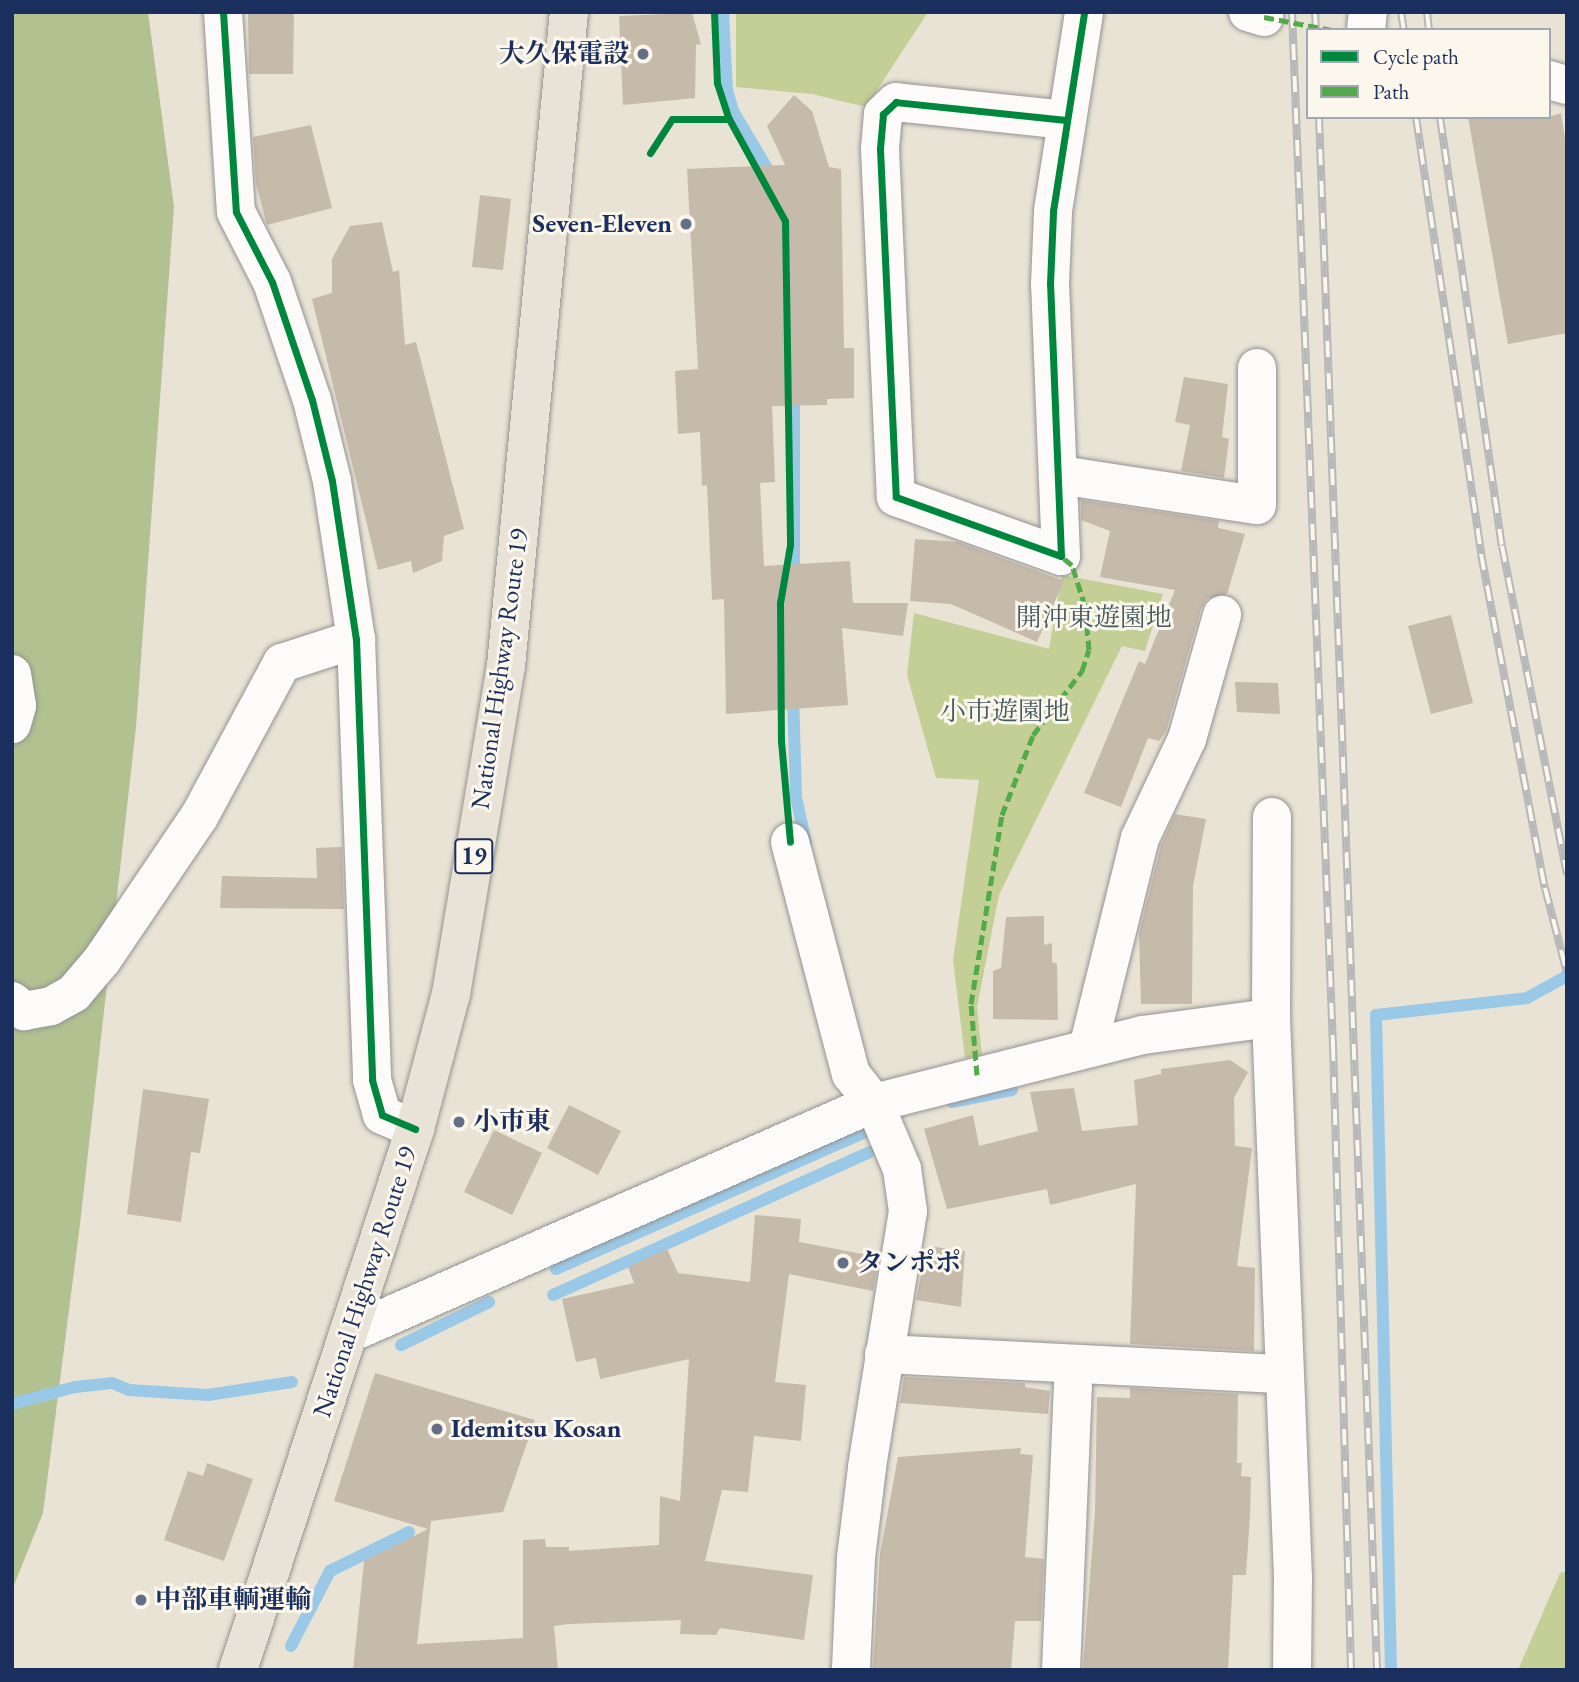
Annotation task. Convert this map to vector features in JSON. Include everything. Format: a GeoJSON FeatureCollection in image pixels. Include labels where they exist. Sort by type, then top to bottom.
{"type":"FeatureCollection","features":[{"type":"Feature","properties":{"kind":"highway","name":"National Highway Route 19"},"geometry":{"type":"LineString","coordinates":[[238,1670],[415,1129],[451,995],[506,666],[569,12]]}},
{"type":"Feature","properties":{"kind":"street"},"geometry":{"type":"LineString","coordinates":[[223,12],[236,212],[272,282],[312,400],[332,481],[356,639],[372,1080],[382,1115],[415,1129]]}},
{"type":"Feature","properties":{"kind":"street"},"geometry":{"type":"LineString","coordinates":[[1066,120],[896,102],[883,114],[880,149],[896,497],[1061,556],[1060,475],[1049,284],[1053,211],[1084,12]]}},
{"type":"Feature","properties":{"kind":"street"},"geometry":{"type":"LineString","coordinates":[[1060,475],[1257,505],[1257,368]]}},
{"type":"Feature","properties":{"kind":"street"},"geometry":{"type":"LineString","coordinates":[[1088,1048],[1140,838],[1186,739],[1222,615]]}},
{"type":"Feature","properties":{"kind":"street"},"geometry":{"type":"LineString","coordinates":[[12,1001],[24,1011],[51,1006],[74,993],[102,960],[199,817],[282,663],[356,639]]}},
{"type":"Feature","properties":{"kind":"street"},"geometry":{"type":"LineString","coordinates":[[12,674],[18,706],[12,724]]}},
{"type":"Feature","properties":{"kind":"street"},"geometry":{"type":"LineString","coordinates":[[1272,817],[1271,1018],[1292,1670]]}},
{"type":"Feature","properties":{"kind":"street"},"geometry":{"type":"LineString","coordinates":[[790,842],[851,1074],[880,1118],[902,1169],[908,1210],[884,1354],[856,1558],[850,1670]]}},
{"type":"Feature","properties":{"kind":"street"},"geometry":{"type":"LineString","coordinates":[[348,1334],[880,1118],[1088,1048],[1143,1035],[1271,1018]]}},
{"type":"Feature","properties":{"kind":"street"},"geometry":{"type":"LineString","coordinates":[[884,1354],[1283,1374]]}},
{"type":"Feature","properties":{"kind":"street"},"geometry":{"type":"LineString","coordinates":[[1061,1670],[1074,1364]]}},
{"type":"Feature","properties":{"kind":"green space"},"geometry":{"type":"Polygon","coordinates":[[[12,12],[148,12],[174,207],[136,727],[80,1224],[43,1513],[12,1590],[12,12]]]}},
{"type":"Feature","properties":{"kind":"green space"},"geometry":{"type":"Polygon","coordinates":[[[736,12],[928,12],[866,107],[812,94],[736,87],[736,12]]]}},
{"type":"Feature","properties":{"kind":"green space","name":"小市遊園地"},"geometry":{"type":"Polygon","coordinates":[[[1062,575],[1163,594],[1145,651],[1122,646],[999,895],[977,1007],[982,1055],[965,1058],[953,960],[979,780],[936,778],[907,675],[914,613],[1049,649],[1062,575]]]}},
{"type":"Feature","properties":{"kind":"green space"},"geometry":{"type":"Polygon","coordinates":[[[1567,1571],[1567,1670],[1518,1670],[1560,1573],[1567,1571]]]}},
{"type":"Feature","properties":{"kind":"building"},"geometry":{"type":"Polygon","coordinates":[[[248,12],[294,12],[293,74],[249,74],[248,12]]]}},
{"type":"Feature","properties":{"kind":"building"},"geometry":{"type":"Polygon","coordinates":[[[692,13],[701,44],[696,45],[695,98],[623,105],[619,16],[692,13]]]}},
{"type":"Feature","properties":{"kind":"building"},"geometry":{"type":"Polygon","coordinates":[[[794,95],[812,111],[829,167],[841,169],[844,348],[854,348],[854,398],[827,399],[827,405],[772,406],[775,482],[760,483],[764,566],[850,561],[853,603],[908,603],[903,636],[842,628],[848,705],[726,714],[724,599],[712,600],[707,485],[702,486],[700,432],[678,434],[675,371],[698,369],[687,169],[785,165],[767,126],[794,95]]]}},
{"type":"Feature","properties":{"kind":"building"},"geometry":{"type":"Polygon","coordinates":[[[1561,113],[1567,152],[1567,333],[1508,344],[1468,119],[1551,119],[1551,116],[1561,113]]]}},
{"type":"Feature","properties":{"kind":"building"},"geometry":{"type":"Polygon","coordinates":[[[311,125],[332,208],[267,225],[256,184],[253,137],[311,125]]]}},
{"type":"Feature","properties":{"kind":"building"},"geometry":{"type":"Polygon","coordinates":[[[480,195],[511,199],[503,270],[472,267],[480,195]]]}},
{"type":"Feature","properties":{"kind":"building"},"geometry":{"type":"Polygon","coordinates":[[[382,222],[393,272],[399,270],[405,345],[416,342],[464,529],[444,536],[442,561],[413,573],[411,561],[378,570],[312,299],[332,293],[332,259],[350,226],[382,222]]]}},
{"type":"Feature","properties":{"kind":"building"},"geometry":{"type":"Polygon","coordinates":[[[1184,377],[1228,384],[1222,437],[1229,439],[1224,478],[1181,471],[1190,425],[1175,422],[1184,377]]]}},
{"type":"Feature","properties":{"kind":"building"},"geometry":{"type":"Polygon","coordinates":[[[1081,500],[1219,521],[1218,528],[1245,534],[1227,594],[1207,599],[1201,609],[1166,731],[1159,741],[1148,738],[1121,807],[1084,793],[1139,661],[1145,664],[1175,590],[1100,577],[1110,531],[1081,520],[1081,500]]]}},
{"type":"Feature","properties":{"kind":"building"},"geometry":{"type":"Polygon","coordinates":[[[915,539],[958,542],[1064,581],[1037,642],[951,604],[910,601],[915,539]]]}},
{"type":"Feature","properties":{"kind":"building"},"geometry":{"type":"Polygon","coordinates":[[[1451,615],[1473,703],[1431,714],[1408,626],[1451,615]]]}},
{"type":"Feature","properties":{"kind":"building"},"geometry":{"type":"Polygon","coordinates":[[[1235,682],[1278,683],[1280,714],[1237,712],[1235,682]]]}},
{"type":"Feature","properties":{"kind":"building"},"geometry":{"type":"Polygon","coordinates":[[[1175,814],[1206,819],[1193,886],[1192,1004],[1141,1004],[1139,933],[1161,845],[1175,814]]]}},
{"type":"Feature","properties":{"kind":"building"},"geometry":{"type":"Polygon","coordinates":[[[342,847],[344,909],[220,908],[222,876],[317,878],[316,848],[342,847]]]}},
{"type":"Feature","properties":{"kind":"building"},"geometry":{"type":"Polygon","coordinates":[[[1044,916],[1044,945],[1052,943],[1052,962],[1057,964],[1058,1020],[993,1019],[993,971],[1001,968],[1006,917],[1044,916]]]}},
{"type":"Feature","properties":{"kind":"building"},"geometry":{"type":"Polygon","coordinates":[[[1230,1060],[1248,1072],[1234,1098],[1235,1146],[1252,1148],[1237,1266],[1255,1268],[1254,1351],[1130,1344],[1136,1184],[1050,1205],[1047,1189],[947,1209],[924,1129],[973,1115],[979,1146],[1038,1131],[1030,1092],[1074,1088],[1082,1131],[1138,1125],[1134,1080],[1161,1074],[1161,1069],[1230,1060]]]}},
{"type":"Feature","properties":{"kind":"building"},"geometry":{"type":"Polygon","coordinates":[[[143,1089],[209,1099],[200,1153],[191,1152],[181,1222],[127,1214],[143,1089]]]}},
{"type":"Feature","properties":{"kind":"building"},"geometry":{"type":"Polygon","coordinates":[[[569,1105],[621,1131],[598,1175],[547,1148],[569,1105]]]}},
{"type":"Feature","properties":{"kind":"building"},"geometry":{"type":"Polygon","coordinates":[[[494,1130],[542,1153],[512,1215],[464,1192],[494,1130]]]}},
{"type":"Feature","properties":{"kind":"building"},"geometry":{"type":"Polygon","coordinates":[[[755,1215],[801,1219],[799,1242],[879,1257],[873,1291],[789,1274],[775,1382],[806,1385],[801,1441],[754,1436],[748,1492],[722,1490],[705,1561],[813,1575],[804,1640],[720,1628],[716,1635],[680,1634],[681,1620],[568,1624],[554,1626],[558,1670],[353,1670],[364,1561],[428,1529],[334,1501],[375,1373],[535,1420],[503,1512],[431,1521],[417,1644],[523,1638],[523,1540],[545,1539],[546,1547],[569,1547],[569,1551],[659,1545],[660,1496],[680,1501],[689,1359],[600,1379],[596,1358],[576,1362],[562,1299],[634,1283],[628,1267],[667,1249],[678,1273],[750,1282],[755,1215]]]}},
{"type":"Feature","properties":{"kind":"building"},"geometry":{"type":"Polygon","coordinates":[[[927,1246],[965,1251],[961,1307],[916,1300],[927,1246]]]}},
{"type":"Feature","properties":{"kind":"building"},"geometry":{"type":"Polygon","coordinates":[[[904,1377],[1025,1383],[1025,1387],[1050,1391],[1048,1414],[900,1403],[904,1377]]]}},
{"type":"Feature","properties":{"kind":"building"},"geometry":{"type":"Polygon","coordinates":[[[1130,1388],[1238,1394],[1237,1463],[1242,1463],[1241,1476],[1251,1477],[1250,1515],[1246,1575],[1233,1575],[1228,1670],[1083,1670],[1095,1512],[1097,1397],[1130,1398],[1130,1388]]]}},
{"type":"Feature","properties":{"kind":"building"},"geometry":{"type":"Polygon","coordinates":[[[1021,1448],[1020,1454],[1033,1455],[1025,1557],[1044,1559],[1041,1621],[1015,1621],[1011,1670],[873,1670],[880,1554],[898,1457],[1021,1448]]]}},
{"type":"Feature","properties":{"kind":"building"},"geometry":{"type":"Polygon","coordinates":[[[207,1463],[253,1479],[224,1561],[164,1540],[188,1471],[203,1476],[207,1463]]]}},
{"type":"Feature","properties":{"kind":"waterway"},"geometry":{"type":"LineString","coordinates":[[723,12],[727,90],[733,111],[773,178]]}},
{"type":"Feature","properties":{"kind":"waterway"},"geometry":{"type":"LineString","coordinates":[[794,391],[794,579]]}},
{"type":"Feature","properties":{"kind":"waterway"},"geometry":{"type":"LineString","coordinates":[[793,694],[796,797],[806,843]]}},
{"type":"Feature","properties":{"kind":"waterway"},"geometry":{"type":"LineString","coordinates":[[1391,1670],[1376,1015],[1527,998],[1567,976]]}},
{"type":"Feature","properties":{"kind":"waterway"},"geometry":{"type":"LineString","coordinates":[[952,1102],[1012,1090]]}},
{"type":"Feature","properties":{"kind":"waterway"},"geometry":{"type":"LineString","coordinates":[[556,1269],[879,1126]]}},
{"type":"Feature","properties":{"kind":"waterway"},"geometry":{"type":"LineString","coordinates":[[553,1295],[869,1152]]}},
{"type":"Feature","properties":{"kind":"waterway"},"geometry":{"type":"LineString","coordinates":[[401,1345],[489,1302]]}},
{"type":"Feature","properties":{"kind":"waterway"},"geometry":{"type":"LineString","coordinates":[[12,1404],[75,1387],[112,1383],[129,1390],[208,1395],[292,1382]]}},
{"type":"Feature","properties":{"kind":"waterway"},"geometry":{"type":"LineString","coordinates":[[291,1646],[330,1571],[409,1532]]}},
{"type":"Feature","properties":{"kind":"railway"},"geometry":{"type":"LineString","coordinates":[[1292,12],[1333,1045],[1351,1670]]}},
{"type":"Feature","properties":{"kind":"railway"},"geometry":{"type":"LineString","coordinates":[[1315,12],[1316,28]]}},
{"type":"Feature","properties":{"kind":"railway"},"geometry":{"type":"LineString","coordinates":[[1401,12],[1404,28]]}},
{"type":"Feature","properties":{"kind":"railway"},"geometry":{"type":"LineString","coordinates":[[1427,12],[1429,28]]}},
{"type":"Feature","properties":{"kind":"railway"},"geometry":{"type":"LineString","coordinates":[[1319,119],[1377,1670]]}},
{"type":"Feature","properties":{"kind":"railway"},"geometry":{"type":"LineString","coordinates":[[1416,119],[1481,554],[1545,888],[1567,973]]}},
{"type":"Feature","properties":{"kind":"railway"},"geometry":{"type":"LineString","coordinates":[[1440,119],[1502,546],[1567,875]]}},
{"type":"Feature","properties":{"kind":"marked path"},"geometry":{"type":"LineString","coordinates":[[1264,17],[1322,28]]}},
{"type":"Feature","properties":{"kind":"marked path"},"geometry":{"type":"LineString","coordinates":[[977,1075],[971,1004],[1002,815],[1033,735],[1082,671],[1089,650],[1085,606],[1072,565],[1061,556]]}},
{"type":"Feature","properties":{"kind":"cycle path"},"geometry":{"type":"LineString","coordinates":[[223,12],[236,212],[272,282],[312,400],[332,481],[356,639],[372,1080],[382,1115],[415,1129]]}},
{"type":"Feature","properties":{"kind":"cycle path"},"geometry":{"type":"LineString","coordinates":[[714,12],[717,83],[729,119],[785,221],[790,545],[780,603],[781,741],[790,842]]}},
{"type":"Feature","properties":{"kind":"cycle path"},"geometry":{"type":"LineString","coordinates":[[1066,120],[896,102],[883,114],[880,149],[896,497],[1061,556],[1050,284],[1053,211],[1084,12]]}},
{"type":"Feature","properties":{"kind":"cycle path"},"geometry":{"type":"LineString","coordinates":[[650,153],[672,119],[729,119]]}},
{"type":"Feature","properties":{"kind":"place","name":"大久保電設"},"geometry":{"type":"Point","coordinates":[643,54]}},
{"type":"Feature","properties":{"kind":"place","name":"Seven-Eleven"},"geometry":{"type":"Point","coordinates":[686,224]}},
{"type":"Feature","properties":{"kind":"place","name":"小市東"},"geometry":{"type":"Point","coordinates":[459,1122]}},
{"type":"Feature","properties":{"kind":"place","name":"タンポポ"},"geometry":{"type":"Point","coordinates":[843,1263]}},
{"type":"Feature","properties":{"kind":"place","name":"Idemitsu Kosan"},"geometry":{"type":"Point","coordinates":[437,1429]}},
{"type":"Feature","properties":{"kind":"place","name":"中部車輌運輸"},"geometry":{"type":"Point","coordinates":[141,1600]}},
{"type":"Feature","properties":{"kind":"park label","name":"開沖東遊園地"},"geometry":{"type":"Point","coordinates":[1094,618]}}]}
